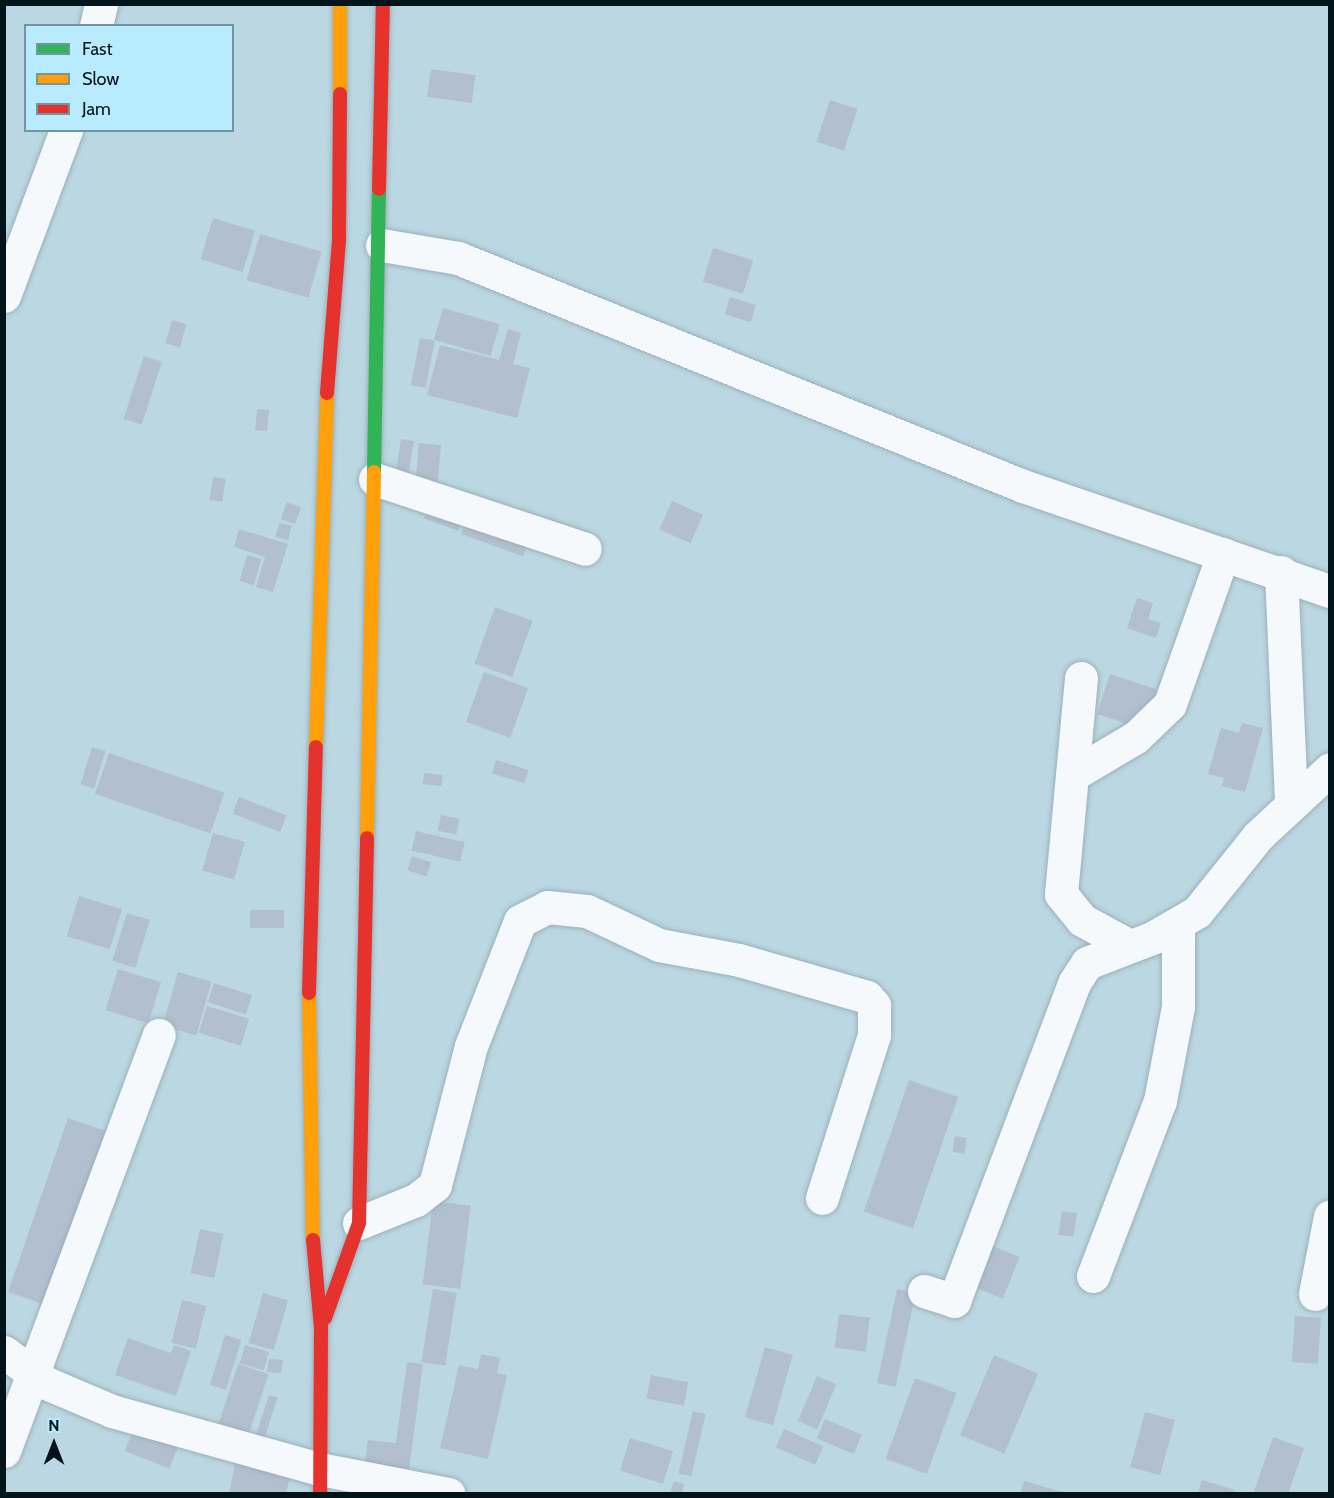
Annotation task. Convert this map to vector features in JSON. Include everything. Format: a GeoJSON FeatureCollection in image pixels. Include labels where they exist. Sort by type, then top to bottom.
{"type":"FeatureCollection","features":[{"type":"Feature","properties":{"kind":"highway"},"geometry":{"type":"LineString","coordinates":[[320,1481],[321,1328],[313,1242],[309,975],[327,393],[339,239],[340,4]]}},
{"type":"Feature","properties":{"kind":"highway"},"geometry":{"type":"LineString","coordinates":[[321,1328],[359,1223],[382,245],[383,4]]}},
{"type":"Feature","properties":{"kind":"street"},"geometry":{"type":"LineString","coordinates":[[96,24],[101,4]]}},
{"type":"Feature","properties":{"kind":"street"},"geometry":{"type":"LineString","coordinates":[[4,296],[65,132]]}},
{"type":"Feature","properties":{"kind":"street"},"geometry":{"type":"LineString","coordinates":[[382,245],[458,258],[1023,486],[1281,572],[1329,591]]}},
{"type":"Feature","properties":{"kind":"street"},"geometry":{"type":"LineString","coordinates":[[375,479],[585,549]]}},
{"type":"Feature","properties":{"kind":"street"},"geometry":{"type":"LineString","coordinates":[[1072,775],[1150,727],[1170,704],[1223,554]]}},
{"type":"Feature","properties":{"kind":"street"},"geometry":{"type":"LineString","coordinates":[[1281,572],[1291,805]]}},
{"type":"Feature","properties":{"kind":"street"},"geometry":{"type":"LineString","coordinates":[[1081,678],[1061,894],[1082,920],[1128,945]]}},
{"type":"Feature","properties":{"kind":"street"},"geometry":{"type":"LineString","coordinates":[[924,1291],[954,1301],[1074,983],[1087,963],[1179,926],[1291,805],[1329,769]]}},
{"type":"Feature","properties":{"kind":"street"},"geometry":{"type":"LineString","coordinates":[[359,1223],[416,1200],[435,1185],[471,1046],[520,921],[547,907],[587,911],[659,945],[739,960],[867,996],[874,1005],[874,1035],[822,1198]]}},
{"type":"Feature","properties":{"kind":"street"},"geometry":{"type":"LineString","coordinates":[[1093,1276],[1160,1101],[1178,1007],[1179,926]]}},
{"type":"Feature","properties":{"kind":"street"},"geometry":{"type":"LineString","coordinates":[[4,1451],[159,1035]]}},
{"type":"Feature","properties":{"kind":"street"},"geometry":{"type":"LineString","coordinates":[[1315,1294],[1329,1216]]}},
{"type":"Feature","properties":{"kind":"street"},"geometry":{"type":"LineString","coordinates":[[4,1352],[32,1376],[112,1412],[320,1481],[449,1494]]}},
{"type":"Feature","properties":{"kind":"building"},"geometry":{"type":"Polygon","coordinates":[[[431,69],[476,75],[472,103],[427,97],[431,69]]]}},
{"type":"Feature","properties":{"kind":"building"},"geometry":{"type":"Polygon","coordinates":[[[830,100],[858,109],[844,151],[816,142],[830,100]]]}},
{"type":"Feature","properties":{"kind":"building"},"geometry":{"type":"Polygon","coordinates":[[[213,218],[255,231],[243,272],[200,259],[213,218]]]}},
{"type":"Feature","properties":{"kind":"building"},"geometry":{"type":"Polygon","coordinates":[[[260,234],[322,252],[308,298],[247,280],[260,234]]]}},
{"type":"Feature","properties":{"kind":"building"},"geometry":{"type":"Polygon","coordinates":[[[713,248],[753,260],[743,294],[703,281],[713,248]]]}},
{"type":"Feature","properties":{"kind":"building"},"geometry":{"type":"Polygon","coordinates":[[[730,297],[756,305],[751,322],[725,314],[730,297]]]}},
{"type":"Feature","properties":{"kind":"building"},"geometry":{"type":"Polygon","coordinates":[[[443,308],[500,324],[491,356],[434,340],[443,308]]]}},
{"type":"Feature","properties":{"kind":"building"},"geometry":{"type":"Polygon","coordinates":[[[172,320],[186,324],[180,347],[165,343],[172,320]]]}},
{"type":"Feature","properties":{"kind":"building"},"geometry":{"type":"Polygon","coordinates":[[[508,329],[521,333],[513,364],[530,368],[517,418],[427,395],[440,345],[499,360],[508,329]]]}},
{"type":"Feature","properties":{"kind":"building"},"geometry":{"type":"Polygon","coordinates":[[[420,338],[435,341],[426,388],[411,385],[420,338]]]}},
{"type":"Feature","properties":{"kind":"building"},"geometry":{"type":"Polygon","coordinates":[[[144,356],[162,362],[142,425],[124,419],[144,356]]]}},
{"type":"Feature","properties":{"kind":"building"},"geometry":{"type":"Polygon","coordinates":[[[257,409],[269,410],[267,431],[255,430],[257,409]]]}},
{"type":"Feature","properties":{"kind":"building"},"geometry":{"type":"Polygon","coordinates":[[[401,439],[414,441],[407,482],[395,479],[401,439]]]}},
{"type":"Feature","properties":{"kind":"building"},"geometry":{"type":"Polygon","coordinates":[[[419,443],[441,445],[437,487],[415,485],[419,443]]]}},
{"type":"Feature","properties":{"kind":"building"},"geometry":{"type":"Polygon","coordinates":[[[213,477],[226,479],[222,502],[209,500],[213,477]]]}},
{"type":"Feature","properties":{"kind":"building"},"geometry":{"type":"Polygon","coordinates":[[[672,501],[703,515],[690,543],[659,529],[672,501]]]}},
{"type":"Feature","properties":{"kind":"building"},"geometry":{"type":"Polygon","coordinates":[[[287,502],[301,507],[295,524],[281,519],[287,502]]]}},
{"type":"Feature","properties":{"kind":"building"},"geometry":{"type":"Polygon","coordinates":[[[428,506],[463,519],[458,531],[424,518],[428,506]]]}},
{"type":"Feature","properties":{"kind":"building"},"geometry":{"type":"Polygon","coordinates":[[[467,518],[529,541],[523,557],[461,534],[467,518]]]}},
{"type":"Feature","properties":{"kind":"building"},"geometry":{"type":"Polygon","coordinates":[[[280,523],[292,526],[288,540],[275,537],[280,523]]]}},
{"type":"Feature","properties":{"kind":"building"},"geometry":{"type":"Polygon","coordinates":[[[239,529],[288,544],[273,592],[256,587],[265,557],[234,547],[239,529]]]}},
{"type":"Feature","properties":{"kind":"building"},"geometry":{"type":"Polygon","coordinates":[[[247,555],[261,559],[254,585],[240,581],[247,555]]]}},
{"type":"Feature","properties":{"kind":"building"},"geometry":{"type":"Polygon","coordinates":[[[1137,598],[1153,603],[1148,619],[1161,623],[1156,638],[1127,628],[1137,598]]]}},
{"type":"Feature","properties":{"kind":"building"},"geometry":{"type":"Polygon","coordinates":[[[495,607],[533,621],[512,677],[474,663],[495,607]]]}},
{"type":"Feature","properties":{"kind":"building"},"geometry":{"type":"Polygon","coordinates":[[[484,672],[528,688],[510,738],[466,722],[484,672]]]}},
{"type":"Feature","properties":{"kind":"building"},"geometry":{"type":"Polygon","coordinates":[[[1110,674],[1157,689],[1144,729],[1097,714],[1110,674]]]}},
{"type":"Feature","properties":{"kind":"building"},"geometry":{"type":"Polygon","coordinates":[[[1242,723],[1263,728],[1245,792],[1222,786],[1224,778],[1208,774],[1221,728],[1239,733],[1242,723]]]}},
{"type":"Feature","properties":{"kind":"building"},"geometry":{"type":"Polygon","coordinates":[[[92,747],[105,751],[94,788],[81,784],[92,747]]]}},
{"type":"Feature","properties":{"kind":"building"},"geometry":{"type":"Polygon","coordinates":[[[109,753],[224,793],[210,833],[95,794],[109,753]]]}},
{"type":"Feature","properties":{"kind":"building"},"geometry":{"type":"Polygon","coordinates":[[[496,760],[529,770],[524,783],[492,773],[496,760]]]}},
{"type":"Feature","properties":{"kind":"building"},"geometry":{"type":"Polygon","coordinates":[[[424,773],[443,775],[442,786],[423,784],[424,773]]]}},
{"type":"Feature","properties":{"kind":"building"},"geometry":{"type":"Polygon","coordinates":[[[239,797],[287,815],[280,832],[233,814],[239,797]]]}},
{"type":"Feature","properties":{"kind":"building"},"geometry":{"type":"Polygon","coordinates":[[[441,815],[460,819],[456,835],[438,831],[441,815]]]}},
{"type":"Feature","properties":{"kind":"building"},"geometry":{"type":"Polygon","coordinates":[[[416,831],[465,842],[460,862],[412,850],[416,831]]]}},
{"type":"Feature","properties":{"kind":"building"},"geometry":{"type":"Polygon","coordinates":[[[213,833],[245,842],[234,880],[202,870],[213,833]]]}},
{"type":"Feature","properties":{"kind":"building"},"geometry":{"type":"Polygon","coordinates":[[[412,856],[431,862],[426,876],[407,870],[412,856]]]}},
{"type":"Feature","properties":{"kind":"building"},"geometry":{"type":"Polygon","coordinates":[[[79,896],[122,909],[110,949],[67,936],[79,896]]]}},
{"type":"Feature","properties":{"kind":"building"},"geometry":{"type":"Polygon","coordinates":[[[250,910],[284,910],[284,928],[250,928],[250,910]]]}},
{"type":"Feature","properties":{"kind":"building"},"geometry":{"type":"Polygon","coordinates":[[[127,913],[150,920],[135,968],[112,961],[127,913]]]}},
{"type":"Feature","properties":{"kind":"building"},"geometry":{"type":"Polygon","coordinates":[[[118,969],[161,982],[148,1023],[105,1010],[118,969]]]}},
{"type":"Feature","properties":{"kind":"building"},"geometry":{"type":"Polygon","coordinates":[[[178,972],[212,982],[196,1035],[163,1026],[178,972]]]}},
{"type":"Feature","properties":{"kind":"building"},"geometry":{"type":"Polygon","coordinates":[[[214,983],[252,995],[246,1014],[208,1002],[214,983]]]}},
{"type":"Feature","properties":{"kind":"building"},"geometry":{"type":"Polygon","coordinates":[[[207,1006],[249,1019],[241,1046],[199,1033],[207,1006]]]}},
{"type":"Feature","properties":{"kind":"building"},"geometry":{"type":"Polygon","coordinates":[[[909,1080],[958,1097],[913,1228],[864,1211],[909,1080]]]}},
{"type":"Feature","properties":{"kind":"building"},"geometry":{"type":"Polygon","coordinates":[[[68,1118],[111,1133],[52,1307],[8,1292],[68,1118]]]}},
{"type":"Feature","properties":{"kind":"building"},"geometry":{"type":"Polygon","coordinates":[[[955,1136],[967,1138],[964,1154],[952,1152],[955,1136]]]}},
{"type":"Feature","properties":{"kind":"building"},"geometry":{"type":"Polygon","coordinates":[[[433,1201],[471,1206],[460,1289],[423,1284],[433,1201]]]}},
{"type":"Feature","properties":{"kind":"building"},"geometry":{"type":"Polygon","coordinates":[[[1062,1211],[1077,1213],[1074,1237],[1059,1235],[1062,1211]]]}},
{"type":"Feature","properties":{"kind":"building"},"geometry":{"type":"Polygon","coordinates":[[[200,1229],[223,1234],[214,1278],[191,1273],[200,1229]]]}},
{"type":"Feature","properties":{"kind":"building"},"geometry":{"type":"Polygon","coordinates":[[[990,1245],[1020,1257],[1003,1299],[973,1287],[990,1245]]]}},
{"type":"Feature","properties":{"kind":"building"},"geometry":{"type":"Polygon","coordinates":[[[433,1289],[457,1293],[445,1366],[421,1362],[433,1289]]]}},
{"type":"Feature","properties":{"kind":"building"},"geometry":{"type":"Polygon","coordinates":[[[897,1289],[916,1293],[896,1387],[877,1383],[897,1289]]]}},
{"type":"Feature","properties":{"kind":"building"},"geometry":{"type":"Polygon","coordinates":[[[263,1293],[288,1300],[274,1350],[249,1343],[263,1293]]]}},
{"type":"Feature","properties":{"kind":"building"},"geometry":{"type":"Polygon","coordinates":[[[182,1300],[206,1306],[196,1349],[171,1343],[182,1300]]]}},
{"type":"Feature","properties":{"kind":"building"},"geometry":{"type":"Polygon","coordinates":[[[839,1314],[870,1318],[866,1352],[835,1348],[839,1314]]]}},
{"type":"Feature","properties":{"kind":"building"},"geometry":{"type":"Polygon","coordinates":[[[1295,1316],[1321,1318],[1318,1364],[1292,1362],[1295,1316]]]}},
{"type":"Feature","properties":{"kind":"building"},"geometry":{"type":"Polygon","coordinates":[[[225,1335],[241,1340],[226,1390],[210,1385],[225,1335]]]}},
{"type":"Feature","properties":{"kind":"building"},"geometry":{"type":"Polygon","coordinates":[[[128,1338],[171,1353],[174,1345],[191,1351],[176,1396],[115,1375],[128,1338]]]}},
{"type":"Feature","properties":{"kind":"building"},"geometry":{"type":"Polygon","coordinates":[[[245,1345],[269,1352],[264,1370],[240,1363],[245,1345]]]}},
{"type":"Feature","properties":{"kind":"building"},"geometry":{"type":"Polygon","coordinates":[[[765,1347],[793,1355],[773,1425],[745,1417],[765,1347]]]}},
{"type":"Feature","properties":{"kind":"building"},"geometry":{"type":"Polygon","coordinates":[[[481,1354],[500,1358],[497,1373],[507,1375],[488,1459],[440,1448],[459,1365],[478,1369],[481,1354]]]}},
{"type":"Feature","properties":{"kind":"building"},"geometry":{"type":"Polygon","coordinates":[[[994,1355],[1038,1374],[1004,1454],[960,1435],[994,1355]]]}},
{"type":"Feature","properties":{"kind":"building"},"geometry":{"type":"Polygon","coordinates":[[[269,1359],[283,1360],[281,1373],[267,1372],[269,1359]]]}},
{"type":"Feature","properties":{"kind":"building"},"geometry":{"type":"Polygon","coordinates":[[[407,1362],[423,1364],[409,1469],[365,1463],[368,1440],[396,1443],[407,1362]]]}},
{"type":"Feature","properties":{"kind":"building"},"geometry":{"type":"Polygon","coordinates":[[[238,1364],[268,1374],[249,1433],[219,1423],[238,1364]]]}},
{"type":"Feature","properties":{"kind":"building"},"geometry":{"type":"Polygon","coordinates":[[[651,1375],[688,1382],[684,1406],[646,1399],[651,1375]]]}},
{"type":"Feature","properties":{"kind":"building"},"geometry":{"type":"Polygon","coordinates":[[[817,1376],[836,1384],[817,1429],[798,1421],[817,1376]]]}},
{"type":"Feature","properties":{"kind":"building"},"geometry":{"type":"Polygon","coordinates":[[[915,1378],[956,1393],[927,1474],[886,1459],[915,1378]]]}},
{"type":"Feature","properties":{"kind":"building"},"geometry":{"type":"Polygon","coordinates":[[[269,1395],[278,1398],[265,1438],[256,1435],[269,1395]]]}},
{"type":"Feature","properties":{"kind":"building"},"geometry":{"type":"Polygon","coordinates":[[[693,1411],[706,1414],[691,1476],[679,1473],[693,1411]]]}},
{"type":"Feature","properties":{"kind":"building"},"geometry":{"type":"Polygon","coordinates":[[[1145,1412],[1175,1420],[1160,1475],[1130,1467],[1145,1412]]]}},
{"type":"Feature","properties":{"kind":"building"},"geometry":{"type":"Polygon","coordinates":[[[825,1419],[862,1435],[854,1454],[817,1438],[825,1419]]]}},
{"type":"Feature","properties":{"kind":"building"},"geometry":{"type":"Polygon","coordinates":[[[136,1423],[181,1441],[169,1469],[125,1451],[136,1423]]]}},
{"type":"Feature","properties":{"kind":"building"},"geometry":{"type":"Polygon","coordinates":[[[784,1429],[823,1446],[815,1465],[776,1447],[784,1429]]]}},
{"type":"Feature","properties":{"kind":"building"},"geometry":{"type":"Polygon","coordinates":[[[1273,1437],[1304,1448],[1288,1494],[1253,1494],[1273,1437]]]}},
{"type":"Feature","properties":{"kind":"building"},"geometry":{"type":"Polygon","coordinates":[[[630,1438],[673,1451],[663,1484],[620,1471],[630,1438]]]}},
{"type":"Feature","properties":{"kind":"building"},"geometry":{"type":"Polygon","coordinates":[[[237,1455],[292,1466],[286,1494],[229,1494],[237,1455]]]}},
{"type":"Feature","properties":{"kind":"building"},"geometry":{"type":"Polygon","coordinates":[[[1202,1480],[1235,1490],[1234,1494],[1198,1494],[1202,1480]]]}},
{"type":"Feature","properties":{"kind":"building"},"geometry":{"type":"Polygon","coordinates":[[[674,1481],[684,1484],[682,1494],[670,1494],[674,1481]]]}},
{"type":"Feature","properties":{"kind":"building"},"geometry":{"type":"Polygon","coordinates":[[[1024,1481],[1066,1493],[1066,1494],[1020,1494],[1024,1481]]]}},
{"type":"Feature","properties":{"kind":"traffic: fast"},"geometry":{"type":"LineString","coordinates":[[374,472],[379,189]]}},
{"type":"Feature","properties":{"kind":"traffic: slow"},"geometry":{"type":"LineString","coordinates":[[340,4],[340,94]]}},
{"type":"Feature","properties":{"kind":"traffic: slow"},"geometry":{"type":"LineString","coordinates":[[316,747],[327,393]]}},
{"type":"Feature","properties":{"kind":"traffic: slow"},"geometry":{"type":"LineString","coordinates":[[367,838],[374,472]]}},
{"type":"Feature","properties":{"kind":"traffic: slow"},"geometry":{"type":"LineString","coordinates":[[309,993],[313,1240]]}},
{"type":"Feature","properties":{"kind":"traffic: jam"},"geometry":{"type":"LineString","coordinates":[[379,189],[383,4]]}},
{"type":"Feature","properties":{"kind":"traffic: jam"},"geometry":{"type":"LineString","coordinates":[[327,393],[339,239],[340,94]]}},
{"type":"Feature","properties":{"kind":"traffic: jam"},"geometry":{"type":"LineString","coordinates":[[309,993],[316,747]]}},
{"type":"Feature","properties":{"kind":"traffic: jam"},"geometry":{"type":"LineString","coordinates":[[325,1318],[359,1223],[367,838]]}},
{"type":"Feature","properties":{"kind":"traffic: jam"},"geometry":{"type":"LineString","coordinates":[[313,1240],[321,1328],[320,1494]]}}]}
